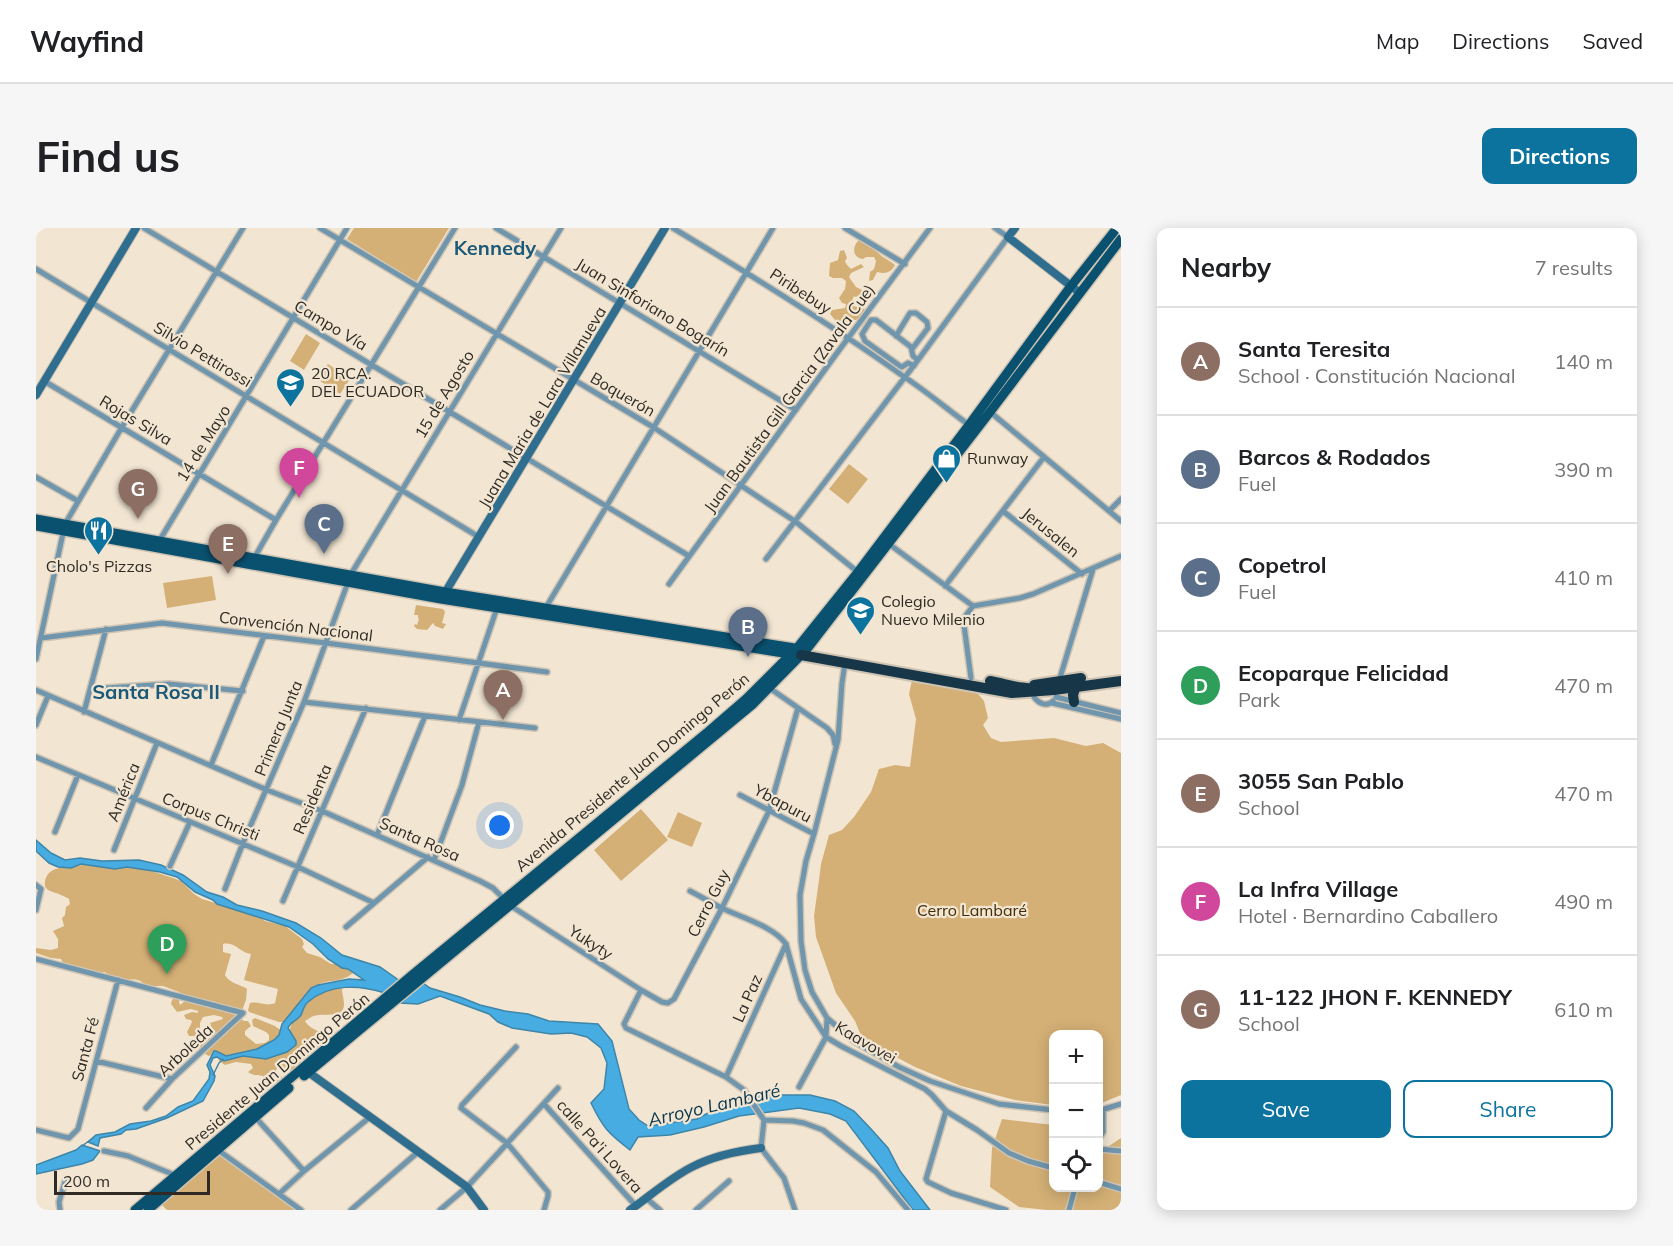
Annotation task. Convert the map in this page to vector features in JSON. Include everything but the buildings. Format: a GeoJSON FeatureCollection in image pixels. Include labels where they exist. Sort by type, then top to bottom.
{"type":"FeatureCollection","features":[{"type":"Feature","properties":{"kind":"highway"},"geometry":{"type":"LineString","coordinates":[[799,652],[971,678],[1014,689],[1037,685],[1050,689],[1087,681],[1095,677]]}},
{"type":"Feature","properties":{"kind":"highway"},"geometry":{"type":"LineString","coordinates":[[799,652],[845,663],[1014,689],[1050,689],[1121,681]]}},
{"type":"Feature","properties":{"kind":"highway"},"geometry":{"type":"LineString","coordinates":[[1050,689],[1095,677],[1121,674]]}},
{"type":"Feature","properties":{"kind":"highway"},"geometry":{"type":"LineString","coordinates":[[1074,702],[1073,695],[1076,686]]}},
{"type":"Feature","properties":{"kind":"main road","name":"Avenida Presidente Juan Domingo Perón"},"geometry":{"type":"LineString","coordinates":[[765,686],[799,652],[857,586],[987,409],[1071,286],[1117,228]]}},
{"type":"Feature","properties":{"kind":"main road","name":"Avenida Presidente Juan Domingo Perón"},"geometry":{"type":"LineString","coordinates":[[387,1002],[711,734],[752,705],[778,666],[799,652],[969,425],[987,409],[1121,239]]}},
{"type":"Feature","properties":{"kind":"main road"},"geometry":{"type":"LineString","coordinates":[[36,519],[64,528]]}},
{"type":"Feature","properties":{"kind":"main road"},"geometry":{"type":"LineString","coordinates":[[36,526],[64,528],[767,650],[799,652]]}},
{"type":"Feature","properties":{"kind":"main road"},"geometry":{"type":"LineString","coordinates":[[443,595],[497,608],[543,612],[799,652]]}},
{"type":"Feature","properties":{"kind":"main road"},"geometry":{"type":"LineString","coordinates":[[767,650],[777,657],[778,666]]}},
{"type":"Feature","properties":{"kind":"main road","name":"Presidente Juan Domingo Perón"},"geometry":{"type":"LineString","coordinates":[[148,1210],[159,1207],[180,1177],[387,1002]]}},
{"type":"Feature","properties":{"kind":"main road","name":"Presidente Juan Domingo Perón"},"geometry":{"type":"LineString","coordinates":[[135,1210],[218,1150],[266,1104]]}},
{"type":"Feature","properties":{"kind":"street"},"geometry":{"type":"LineString","coordinates":[[37,392],[136,228]]}},
{"type":"Feature","properties":{"kind":"street","name":"Campo Vía"},"geometry":{"type":"LineString","coordinates":[[144,228],[689,556]]}},
{"type":"Feature","properties":{"kind":"street"},"geometry":{"type":"LineString","coordinates":[[36,659],[64,528],[122,427],[243,228]]}},
{"type":"Feature","properties":{"kind":"street","name":"Boquerón"},"geometry":{"type":"LineString","coordinates":[[320,228],[653,427],[796,522],[858,572]]}},
{"type":"Feature","properties":{"kind":"street","name":"14 de Mayo"},"geometry":{"type":"LineString","coordinates":[[157,545],[347,228]]}},
{"type":"Feature","properties":{"kind":"street"},"geometry":{"type":"LineString","coordinates":[[253,562],[276,520],[455,228]]}},
{"type":"Feature","properties":{"kind":"street","name":"Juan Sinforiano Bogarín"},"geometry":{"type":"LineString","coordinates":[[496,228],[796,410]]}},
{"type":"Feature","properties":{"kind":"street","name":"15 de Agosto"},"geometry":{"type":"LineString","coordinates":[[349,579],[561,228]]}},
{"type":"Feature","properties":{"kind":"street","name":"Juana Maria de Lara Villanueva"},"geometry":{"type":"LineString","coordinates":[[443,595],[665,228]]}},
{"type":"Feature","properties":{"kind":"street","name":"Piribebuy"},"geometry":{"type":"LineString","coordinates":[[673,228],[848,338],[969,425]]}},
{"type":"Feature","properties":{"kind":"street"},"geometry":{"type":"LineString","coordinates":[[543,612],[772,228]]}},
{"type":"Feature","properties":{"kind":"street"},"geometry":{"type":"LineString","coordinates":[[845,228],[905,264]]}},
{"type":"Feature","properties":{"kind":"street","name":"Juan Bautista Gill Garcia (Zavala Cue)"},"geometry":{"type":"LineString","coordinates":[[669,584],[930,228]]}},
{"type":"Feature","properties":{"kind":"street"},"geometry":{"type":"LineString","coordinates":[[995,228],[1080,293]]}},
{"type":"Feature","properties":{"kind":"street"},"geometry":{"type":"LineString","coordinates":[[918,360],[896,336],[873,320],[862,334],[865,341],[902,367],[918,360],[1015,228]]}},
{"type":"Feature","properties":{"kind":"street","name":"Silvio Pettirossi"},"geometry":{"type":"LineString","coordinates":[[36,269],[479,537]]}},
{"type":"Feature","properties":{"kind":"street"},"geometry":{"type":"LineString","coordinates":[[766,559],[905,377],[911,364],[912,352],[928,328],[927,322],[916,313],[910,314],[896,336]]}},
{"type":"Feature","properties":{"kind":"street","name":"Rojas Silva"},"geometry":{"type":"LineString","coordinates":[[44,381],[276,520]]}},
{"type":"Feature","properties":{"kind":"street"},"geometry":{"type":"LineString","coordinates":[[987,409],[1121,521]]}},
{"type":"Feature","properties":{"kind":"street"},"geometry":{"type":"LineString","coordinates":[[945,586],[1044,457]]}},
{"type":"Feature","properties":{"kind":"street"},"geometry":{"type":"LineString","coordinates":[[36,477],[78,501]]}},
{"type":"Feature","properties":{"kind":"street"},"geometry":{"type":"LineString","coordinates":[[1109,511],[1121,499]]}},
{"type":"Feature","properties":{"kind":"street","name":"Jerusalen"},"geometry":{"type":"LineString","coordinates":[[1003,511],[1082,574]]}},
{"type":"Feature","properties":{"kind":"street"},"geometry":{"type":"LineString","coordinates":[[889,544],[973,606]]}},
{"type":"Feature","properties":{"kind":"street"},"geometry":{"type":"LineString","coordinates":[[971,678],[964,618],[973,606],[1020,598],[1121,556]]}},
{"type":"Feature","properties":{"kind":"street"},"geometry":{"type":"LineString","coordinates":[[1052,703],[1050,689],[1093,569]]}},
{"type":"Feature","properties":{"kind":"street"},"geometry":{"type":"LineString","coordinates":[[857,586],[858,572]]}},
{"type":"Feature","properties":{"kind":"street","name":"Primera Junta"},"geometry":{"type":"LineString","coordinates":[[225,889],[304,702],[349,579]]}},
{"type":"Feature","properties":{"kind":"street"},"geometry":{"type":"LineString","coordinates":[[459,720],[497,608]]}},
{"type":"Feature","properties":{"kind":"street","name":"Convención Nacional"},"geometry":{"type":"LineString","coordinates":[[40,638],[162,623],[547,672]]}},
{"type":"Feature","properties":{"kind":"street"},"geometry":{"type":"LineString","coordinates":[[84,712],[106,629]]}},
{"type":"Feature","properties":{"kind":"street"},"geometry":{"type":"LineString","coordinates":[[211,765],[264,636]]}},
{"type":"Feature","properties":{"kind":"street"},"geometry":{"type":"LineString","coordinates":[[845,663],[838,740],[806,861],[800,894],[801,941],[812,992],[827,1018],[855,1042],[914,1075],[999,1104],[1049,1110]]}},
{"type":"Feature","properties":{"kind":"street"},"geometry":{"type":"LineString","coordinates":[[90,689],[169,684],[243,691]]}},
{"type":"Feature","properties":{"kind":"street"},"geometry":{"type":"LineString","coordinates":[[765,686],[827,728],[833,735],[836,745]]}},
{"type":"Feature","properties":{"kind":"street"},"geometry":{"type":"LineString","coordinates":[[1050,689],[1074,702],[1121,713]]}},
{"type":"Feature","properties":{"kind":"street"},"geometry":{"type":"LineString","coordinates":[[1050,689],[1034,697],[1045,705],[1052,703],[1121,719]]}},
{"type":"Feature","properties":{"kind":"street","name":"Santa Rosa"},"geometry":{"type":"LineString","coordinates":[[36,690],[267,790],[322,811],[480,881],[493,888],[507,902]]}},
{"type":"Feature","properties":{"kind":"street"},"geometry":{"type":"LineString","coordinates":[[36,726],[48,696]]}},
{"type":"Feature","properties":{"kind":"street"},"geometry":{"type":"LineString","coordinates":[[304,702],[535,728]]}},
{"type":"Feature","properties":{"kind":"street","name":"Residenta"},"geometry":{"type":"LineString","coordinates":[[283,901],[366,708]]}},
{"type":"Feature","properties":{"kind":"street","name":"Cerro Guy"},"geometry":{"type":"LineString","coordinates":[[668,1003],[674,999],[769,812],[798,708]]}},
{"type":"Feature","properties":{"kind":"street"},"geometry":{"type":"LineString","coordinates":[[376,835],[424,716]]}},
{"type":"Feature","properties":{"kind":"street"},"geometry":{"type":"LineString","coordinates":[[346,927],[431,859],[462,785],[479,722]]}},
{"type":"Feature","properties":{"kind":"street","name":"América"},"geometry":{"type":"LineString","coordinates":[[114,850],[157,743]]}},
{"type":"Feature","properties":{"kind":"street","name":"Corpus Christi"},"geometry":{"type":"LineString","coordinates":[[36,757],[243,843],[374,903]]}},
{"type":"Feature","properties":{"kind":"street"},"geometry":{"type":"LineString","coordinates":[[55,832],[78,775]]}},
{"type":"Feature","properties":{"kind":"street","name":"Ybapuru"},"geometry":{"type":"LineString","coordinates":[[740,795],[814,834]]}},
{"type":"Feature","properties":{"kind":"street"},"geometry":{"type":"LineString","coordinates":[[170,866],[190,822]]}},
{"type":"Feature","properties":{"kind":"street"},"geometry":{"type":"LineString","coordinates":[[36,885],[41,889],[36,910]]}},
{"type":"Feature","properties":{"kind":"street"},"geometry":{"type":"LineString","coordinates":[[690,891],[774,932],[782,938],[786,945],[801,941]]}},
{"type":"Feature","properties":{"kind":"street","name":"Yukyty"},"geometry":{"type":"LineString","coordinates":[[507,902],[641,990],[668,1003]]}},
{"type":"Feature","properties":{"kind":"street","name":"Kaavovei"},"geometry":{"type":"LineString","coordinates":[[786,945],[801,999],[826,1037],[925,1089],[946,1111],[1009,1153],[1049,1167]]}},
{"type":"Feature","properties":{"kind":"street","name":"La Paz"},"geometry":{"type":"LineString","coordinates":[[726,1077],[786,945]]}},
{"type":"Feature","properties":{"kind":"street"},"geometry":{"type":"LineString","coordinates":[[36,958],[118,980]]}},
{"type":"Feature","properties":{"kind":"street","name":"Arboleda"},"geometry":{"type":"LineString","coordinates":[[118,980],[243,1013],[172,1079],[146,1108]]}},
{"type":"Feature","properties":{"kind":"street","name":"Santa Fé"},"geometry":{"type":"LineString","coordinates":[[36,1130],[69,1138],[75,1133],[118,980]]}},
{"type":"Feature","properties":{"kind":"street"},"geometry":{"type":"LineString","coordinates":[[641,990],[624,1024],[626,1028],[726,1077],[744,1090],[763,1118],[760,1148],[780,1172],[795,1210]]}},
{"type":"Feature","properties":{"kind":"street"},"geometry":{"type":"LineString","coordinates":[[799,1087],[826,1037],[827,1018]]}},
{"type":"Feature","properties":{"kind":"street"},"geometry":{"type":"LineString","coordinates":[[516,1047],[462,1109],[507,1143],[548,1192],[544,1210]]}},
{"type":"Feature","properties":{"kind":"street"},"geometry":{"type":"LineString","coordinates":[[96,1061],[172,1079]]}},
{"type":"Feature","properties":{"kind":"street"},"geometry":{"type":"LineString","coordinates":[[306,1070],[467,1187],[484,1210]]}},
{"type":"Feature","properties":{"kind":"street"},"geometry":{"type":"LineString","coordinates":[[440,1210],[467,1187],[558,1088]]}},
{"type":"Feature","properties":{"kind":"street","name":"calle Pa'i Lovera"},"geometry":{"type":"LineString","coordinates":[[543,1104],[633,1208]]}},
{"type":"Feature","properties":{"kind":"street"},"geometry":{"type":"LineString","coordinates":[[1103,1109],[1121,1104]]}},
{"type":"Feature","properties":{"kind":"street"},"geometry":{"type":"LineString","coordinates":[[946,1111],[926,1179],[951,1193],[1006,1210]]}},
{"type":"Feature","properties":{"kind":"street"},"geometry":{"type":"LineString","coordinates":[[255,1117],[304,1171]]}},
{"type":"Feature","properties":{"kind":"street"},"geometry":{"type":"LineString","coordinates":[[279,1194],[370,1117]]}},
{"type":"Feature","properties":{"kind":"street"},"geometry":{"type":"LineString","coordinates":[[763,1118],[804,1123],[823,1130],[876,1172],[908,1210]]}},
{"type":"Feature","properties":{"kind":"street"},"geometry":{"type":"LineString","coordinates":[[633,1208],[692,1167],[723,1155],[760,1148]]}},
{"type":"Feature","properties":{"kind":"street"},"geometry":{"type":"LineString","coordinates":[[1103,1149],[1121,1151]]}},
{"type":"Feature","properties":{"kind":"street"},"geometry":{"type":"LineString","coordinates":[[218,1150],[301,1210]]}},
{"type":"Feature","properties":{"kind":"street"},"geometry":{"type":"LineString","coordinates":[[104,1151],[128,1156],[180,1177]]}},
{"type":"Feature","properties":{"kind":"street"},"geometry":{"type":"LineString","coordinates":[[351,1210],[418,1152]]}},
{"type":"Feature","properties":{"kind":"street"},"geometry":{"type":"LineString","coordinates":[[696,1210],[729,1181]]}},
{"type":"Feature","properties":{"kind":"street"},"geometry":{"type":"LineString","coordinates":[[60,1210],[59,1202],[65,1182]]}},
{"type":"Feature","properties":{"kind":"street"},"geometry":{"type":"LineString","coordinates":[[1103,1184],[1121,1189]]}},
{"type":"Feature","properties":{"kind":"street"},"geometry":{"type":"LineString","coordinates":[[1069,1210],[1074,1192]]}},
{"type":"Feature","properties":{"kind":"street","name":"calle Pa'i Lovera"},"geometry":{"type":"LineString","coordinates":[[646,1198],[660,1210]]}},
{"type":"Feature","properties":{"kind":"green space"},"geometry":{"type":"Polygon","coordinates":[[[354,228],[449,228],[416,282],[347,239],[354,228]]]}},
{"type":"Feature","properties":{"kind":"green space"},"geometry":{"type":"Polygon","coordinates":[[[859,240],[869,244],[895,265],[892,270],[877,272],[873,280],[869,281],[870,272],[874,269],[876,261],[874,257],[863,259],[855,254],[854,248],[859,240]]]}},
{"type":"Feature","properties":{"kind":"green space"},"geometry":{"type":"Polygon","coordinates":[[[844,250],[847,258],[845,261],[851,269],[861,264],[864,267],[851,273],[849,277],[856,287],[864,291],[862,295],[854,296],[851,303],[853,306],[865,309],[868,313],[857,320],[844,322],[836,321],[830,314],[832,310],[845,308],[846,304],[842,303],[839,298],[845,289],[846,281],[829,276],[830,263],[838,260],[840,251],[844,250]]]}},
{"type":"Feature","properties":{"kind":"green space"},"geometry":{"type":"Polygon","coordinates":[[[306,334],[320,343],[304,370],[290,361],[306,334]]]}},
{"type":"Feature","properties":{"kind":"green space"},"geometry":{"type":"Polygon","coordinates":[[[328,364],[350,379],[340,394],[317,379],[328,364]]]}},
{"type":"Feature","properties":{"kind":"green space"},"geometry":{"type":"Polygon","coordinates":[[[849,464],[868,479],[848,504],[829,489],[849,464]]]}},
{"type":"Feature","properties":{"kind":"green space"},"geometry":{"type":"Polygon","coordinates":[[[212,576],[216,600],[167,608],[163,583],[212,576]]]}},
{"type":"Feature","properties":{"kind":"green space"},"geometry":{"type":"Polygon","coordinates":[[[416,605],[443,609],[445,612],[442,623],[446,624],[443,629],[433,623],[427,630],[417,629],[414,626],[417,625],[419,619],[418,615],[414,615],[416,605]]]}},
{"type":"Feature","properties":{"kind":"green space","name":"Cerro Lambaré"},"geometry":{"type":"Polygon","coordinates":[[[912,680],[973,688],[984,701],[988,718],[983,725],[991,738],[1001,742],[1054,738],[1086,746],[1103,743],[1121,753],[1121,1095],[1103,1102],[1103,1030],[1049,1030],[1049,1104],[1015,1100],[961,1086],[915,1067],[877,1047],[860,1033],[855,1021],[836,993],[816,937],[814,916],[821,864],[829,835],[842,830],[854,817],[871,792],[879,769],[895,765],[910,767],[916,719],[909,694],[912,680]]]}},
{"type":"Feature","properties":{"kind":"green space"},"geometry":{"type":"Polygon","coordinates":[[[641,809],[668,840],[621,881],[594,850],[641,809]]]}},
{"type":"Feature","properties":{"kind":"green space"},"geometry":{"type":"Polygon","coordinates":[[[678,812],[702,823],[692,847],[667,837],[678,812]]]}},
{"type":"Feature","properties":{"kind":"green space"},"geometry":{"type":"Polygon","coordinates":[[[86,863],[142,868],[181,881],[202,899],[285,926],[302,939],[304,944],[302,947],[307,953],[331,964],[344,964],[352,969],[353,973],[348,976],[316,986],[342,989],[344,1004],[341,1012],[313,1016],[305,1021],[326,1035],[332,1042],[293,1072],[281,1066],[277,1067],[276,1071],[285,1080],[276,1085],[265,1077],[248,1072],[253,1068],[251,1064],[236,1062],[225,1065],[219,1061],[215,1053],[209,1056],[201,1051],[196,1041],[212,1038],[213,1031],[210,1023],[223,1019],[214,1015],[203,1017],[200,1023],[200,1035],[189,1036],[187,1032],[192,1022],[184,1015],[192,1012],[198,1013],[198,1011],[191,1009],[177,1012],[171,1004],[176,997],[180,998],[180,1005],[185,1001],[198,1005],[207,1004],[248,1021],[251,1026],[245,1031],[245,1035],[256,1044],[265,1043],[269,1040],[269,1035],[253,1026],[252,1020],[255,1018],[289,1033],[292,1022],[279,1022],[249,1012],[250,1003],[275,1003],[278,989],[244,980],[251,954],[231,944],[223,944],[223,952],[231,954],[225,975],[232,982],[247,989],[242,1011],[186,998],[179,992],[163,986],[146,986],[138,980],[118,980],[105,972],[91,974],[63,963],[61,959],[36,953],[36,948],[51,950],[58,948],[58,939],[53,931],[64,926],[62,918],[66,907],[70,904],[69,899],[46,887],[45,881],[48,875],[57,869],[86,863]]]}},
{"type":"Feature","properties":{"kind":"green space"},"geometry":{"type":"Polygon","coordinates":[[[1002,1119],[1049,1125],[1049,1192],[1103,1192],[1103,1146],[1109,1146],[1121,1138],[1121,1210],[1047,1210],[1019,1207],[990,1187],[992,1148],[1002,1119]]]}},
{"type":"Feature","properties":{"kind":"green space"},"geometry":{"type":"Polygon","coordinates":[[[221,1154],[297,1210],[167,1210],[161,1204],[221,1154]]]}},
{"type":"Feature","properties":{"kind":"water"},"geometry":{"type":"Polygon","coordinates":[[[36,840],[51,853],[65,860],[80,858],[102,861],[139,860],[161,865],[183,875],[207,892],[237,905],[296,923],[321,938],[342,955],[380,967],[400,981],[385,993],[355,987],[326,991],[307,1003],[298,1019],[288,1028],[296,1045],[287,1052],[266,1059],[243,1056],[224,1061],[217,1057],[213,1058],[210,1065],[215,1076],[214,1081],[203,1101],[167,1118],[136,1129],[126,1130],[121,1134],[100,1138],[98,1146],[88,1142],[96,1135],[115,1132],[130,1124],[166,1116],[178,1107],[193,1101],[209,1079],[210,1072],[207,1065],[214,1051],[226,1056],[257,1049],[274,1040],[279,1035],[282,1024],[311,988],[349,979],[364,980],[328,959],[313,944],[289,927],[217,904],[195,892],[177,877],[127,867],[115,869],[81,864],[71,868],[58,867],[49,863],[36,851],[36,840]]]}},
{"type":"Feature","properties":{"kind":"water"},"geometry":{"type":"Polygon","coordinates":[[[423,983],[430,988],[505,1011],[528,1014],[549,1021],[598,1024],[612,1041],[629,1109],[648,1126],[697,1119],[732,1100],[766,1095],[810,1095],[835,1101],[854,1111],[888,1148],[900,1171],[930,1210],[913,1210],[846,1121],[830,1114],[799,1108],[739,1116],[670,1135],[638,1137],[630,1150],[607,1129],[591,1103],[604,1089],[607,1063],[601,1048],[587,1037],[571,1033],[551,1034],[512,1028],[498,1022],[489,1014],[440,996],[418,1004],[401,1003],[423,983]]]}},
{"type":"Feature","properties":{"kind":"water"},"geometry":{"type":"Polygon","coordinates":[[[82,1145],[100,1151],[93,1160],[82,1164],[36,1174],[36,1165],[76,1150],[82,1145]]]}},
{"type":"Feature","properties":{"kind":"waterway"},"geometry":{"type":"LineString","coordinates":[[213,1075],[223,1059]]}},
{"type":"Feature","properties":{"kind":"waterway"},"geometry":{"type":"LineString","coordinates":[[82,1146],[93,1138]]}},
{"type":"Feature","properties":{"kind":"place","name":"20 RCA. DEL ECUADOR"},"geometry":{"type":"Point","coordinates":[290,408]}},
{"type":"Feature","properties":{"kind":"place","name":"Runway"},"geometry":{"type":"Point","coordinates":[946,484]}},
{"type":"Feature","properties":{"kind":"place","name":"La Infra Village"},"geometry":{"type":"Point","coordinates":[299,498]}},
{"type":"Feature","properties":{"kind":"place","name":"11-122 JHON F. KENNEDY"},"geometry":{"type":"Point","coordinates":[138,519]}},
{"type":"Feature","properties":{"kind":"place","name":"Copetrol"},"geometry":{"type":"Point","coordinates":[324,554]}},
{"type":"Feature","properties":{"kind":"place","name":"Cholo's Pizzas"},"geometry":{"type":"Point","coordinates":[99,556]}},
{"type":"Feature","properties":{"kind":"place","name":"3055 San Pablo"},"geometry":{"type":"Point","coordinates":[228,574]}},
{"type":"Feature","properties":{"kind":"place","name":"Colegio Nuevo Milenio"},"geometry":{"type":"Point","coordinates":[860,636]}},
{"type":"Feature","properties":{"kind":"place","name":"Barcos & Rodados"},"geometry":{"type":"Point","coordinates":[748,657]}},
{"type":"Feature","properties":{"kind":"place","name":"Santa Teresita"},"geometry":{"type":"Point","coordinates":[503,720]}},
{"type":"Feature","properties":{"kind":"place","name":"Ecoparque Felicidad"},"geometry":{"type":"Point","coordinates":[167,974]}},
{"type":"Feature","properties":{"kind":"district","name":"Kennedy"},"geometry":{"type":"Point","coordinates":[495,247]}},
{"type":"Feature","properties":{"kind":"district","name":"Santa Rosa II"},"geometry":{"type":"Point","coordinates":[156,691]}},
{"type":"Feature","properties":{"kind":"water label","name":"Arroyo Lambaré"},"geometry":{"type":"Point","coordinates":[714,1105]}}]}
